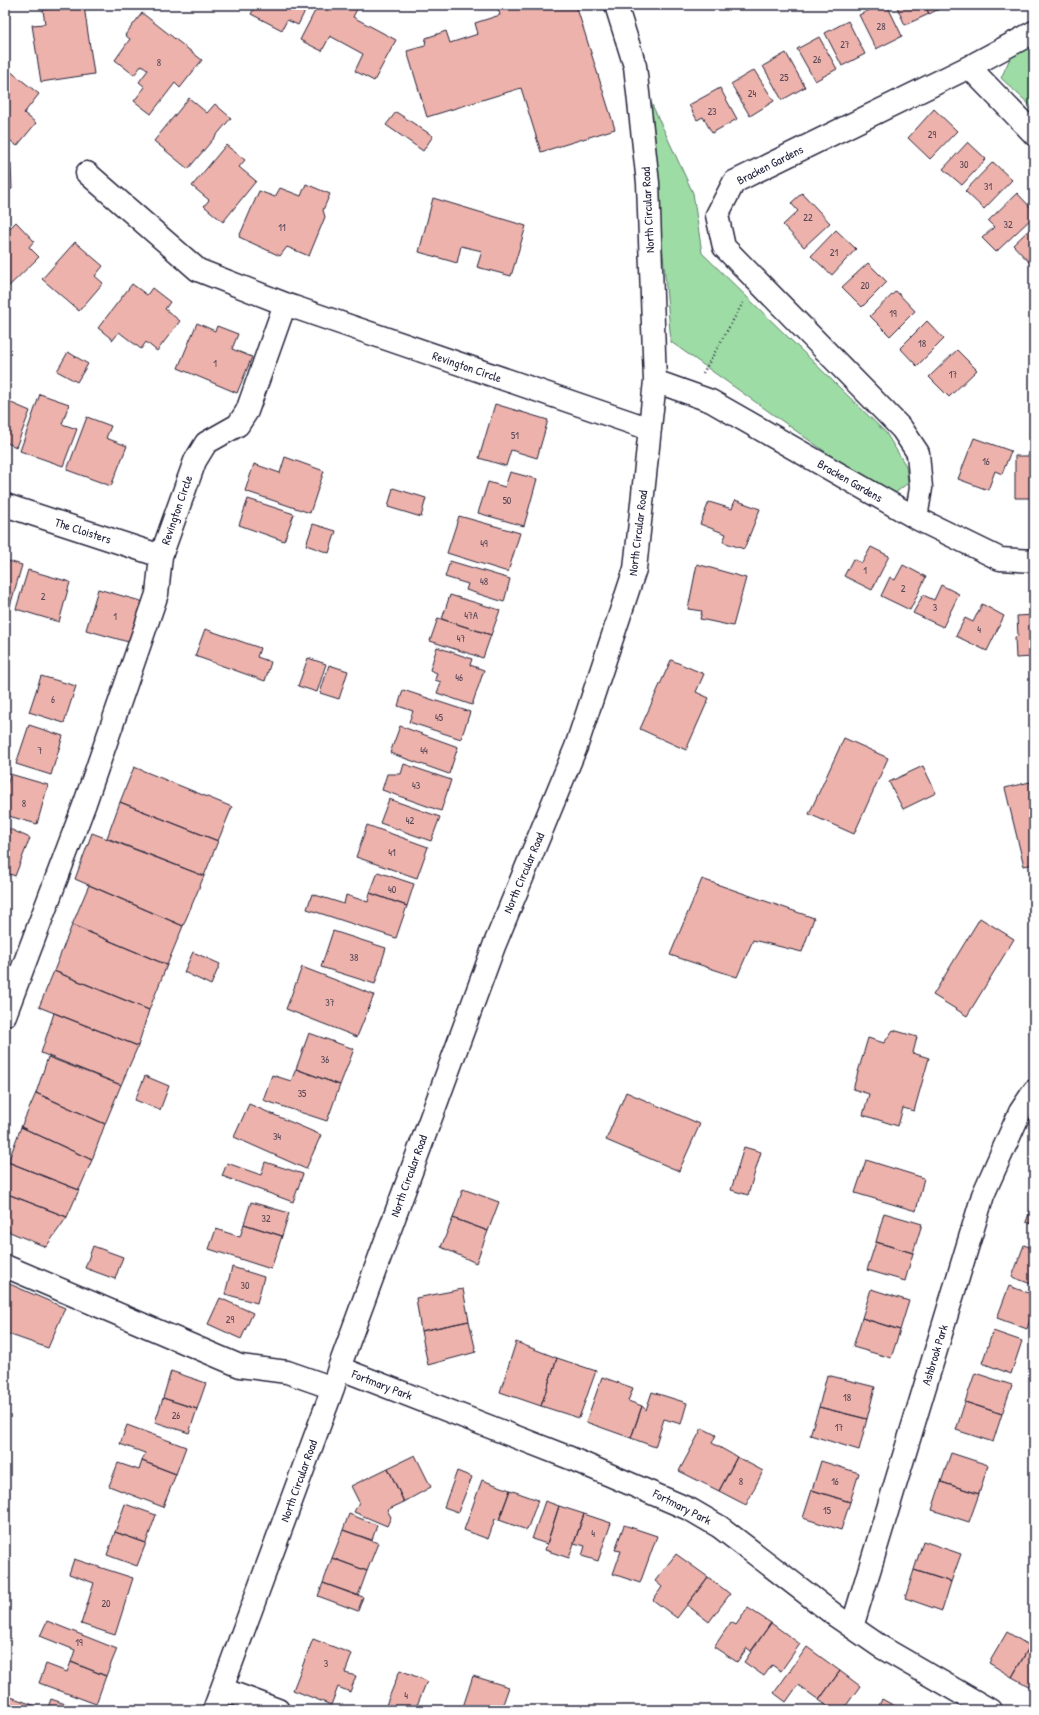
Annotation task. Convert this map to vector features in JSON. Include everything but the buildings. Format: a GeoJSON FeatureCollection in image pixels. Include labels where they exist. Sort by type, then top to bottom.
{"type":"FeatureCollection","features":[{"type":"Feature","properties":{"kind":"street","name":"North Circular Road"},"geometry":{"type":"LineString","coordinates":[[214,1710],[494,946],[576,747],[635,570],[655,381],[648,183],[635,66],[616,5]]}},
{"type":"Feature","properties":{"kind":"street","name":"Bracken Gardens"},"geometry":{"type":"LineString","coordinates":[[916,518],[921,488],[918,453],[902,429],[724,247],[717,215],[734,182],[969,67],[1034,32]]}},
{"type":"Feature","properties":{"kind":"street"},"geometry":{"type":"LineString","coordinates":[[969,67],[1034,134]]}},
{"type":"Feature","properties":{"kind":"street","name":"Revington Circle"},"geometry":{"type":"LineString","coordinates":[[87,172],[198,270],[285,304],[650,429]]}},
{"type":"Feature","properties":{"kind":"street","name":"Revington Circle"},"geometry":{"type":"LineString","coordinates":[[5,1014],[85,803],[155,601],[161,556],[194,460],[206,443],[238,425],[247,411],[285,304]]}},
{"type":"Feature","properties":{"kind":"street","name":"Bracken Gardens"},"geometry":{"type":"LineString","coordinates":[[655,381],[711,401],[916,518],[1000,559],[1034,560]]}},
{"type":"Feature","properties":{"kind":"street","name":"The Cloisters"},"geometry":{"type":"LineString","coordinates":[[5,505],[161,556]]}},
{"type":"Feature","properties":{"kind":"street","name":"Ashbrook Park"},"geometry":{"type":"LineString","coordinates":[[852,1627],[983,1195],[1020,1112],[1034,1091]]}},
{"type":"Feature","properties":{"kind":"street","name":"Fortmary Park"},"geometry":{"type":"LineString","coordinates":[[5,1266],[240,1366],[336,1378],[570,1458],[691,1510],[720,1527],[852,1627],[881,1647],[990,1710]]}},
{"type":"Feature","properties":{"kind":"street"},"geometry":{"type":"LineString","coordinates":[[222,1689],[278,1710]]}},
{"type":"Feature","properties":{"kind":"path"},"geometry":{"type":"LineString","coordinates":[[691,394],[756,280]]}},
{"type":"Feature","properties":{"kind":"green space"},"geometry":{"type":"Polygon","coordinates":[[[1034,42],[1034,109],[1001,78],[1012,54],[1034,42]]]}},
{"type":"Feature","properties":{"kind":"green space"},"geometry":{"type":"Polygon","coordinates":[[[649,98],[693,193],[702,253],[886,433],[906,466],[908,483],[894,494],[875,487],[671,342],[649,98]]]}}]}
